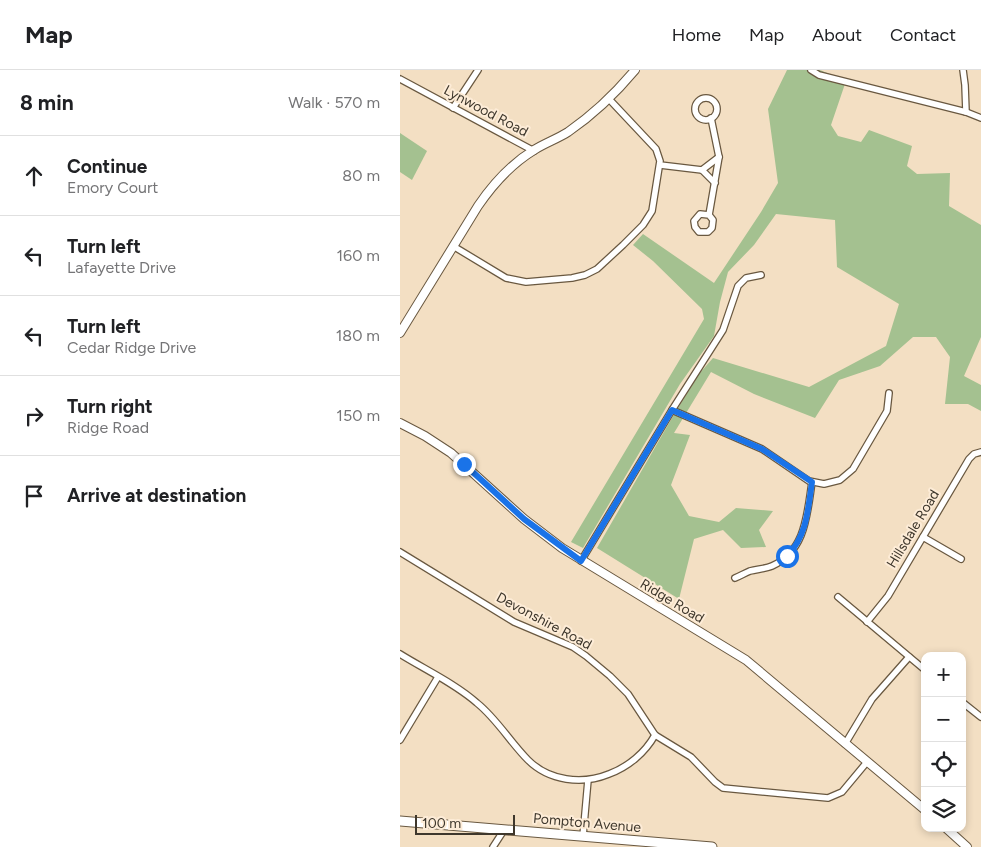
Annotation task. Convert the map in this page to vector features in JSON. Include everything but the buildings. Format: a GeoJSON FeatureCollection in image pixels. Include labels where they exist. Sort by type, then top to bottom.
{"type":"FeatureCollection","features":[{"type":"Feature","properties":{"kind":"main road"},"geometry":{"type":"LineString","coordinates":[[400,333],[478,206],[492,187],[509,169],[534,150],[566,133],[592,114],[609,99],[635,70]]}},
{"type":"Feature","properties":{"kind":"main road","name":"Ridge Road"},"geometry":{"type":"LineString","coordinates":[[400,423],[426,436],[451,453],[524,519],[581,561],[735,653],[756,668],[921,807]]}},
{"type":"Feature","properties":{"kind":"main road","name":"Pompton Avenue"},"geometry":{"type":"LineString","coordinates":[[400,821],[583,836],[618,843],[712,847]]}},
{"type":"Feature","properties":{"kind":"main road"},"geometry":{"type":"LineString","coordinates":[[950,832],[967,847]]}},
{"type":"Feature","properties":{"kind":"street"},"geometry":{"type":"LineString","coordinates":[[454,108],[478,70]]}},
{"type":"Feature","properties":{"kind":"street"},"geometry":{"type":"LineString","coordinates":[[811,70],[819,75],[966,112],[981,118]]}},
{"type":"Feature","properties":{"kind":"street"},"geometry":{"type":"LineString","coordinates":[[962,70],[965,85],[966,112]]}},
{"type":"Feature","properties":{"kind":"street","name":"Lynwood Road"},"geometry":{"type":"LineString","coordinates":[[400,79],[534,150]]}},
{"type":"Feature","properties":{"kind":"street"},"geometry":{"type":"LineString","coordinates":[[453,246],[501,275],[513,280],[530,282],[572,278],[585,275],[601,266],[649,217],[652,211],[660,165],[656,150],[609,99]]}},
{"type":"Feature","properties":{"kind":"street"},"geometry":{"type":"LineString","coordinates":[[710,215],[719,157],[711,118]]}},
{"type":"Feature","properties":{"kind":"street"},"geometry":{"type":"LineString","coordinates":[[702,170],[719,157]]}},
{"type":"Feature","properties":{"kind":"street"},"geometry":{"type":"LineString","coordinates":[[660,165],[702,170],[715,183]]}},
{"type":"Feature","properties":{"kind":"street"},"geometry":{"type":"LineString","coordinates":[[581,561],[672,410],[723,330],[738,286],[746,278],[761,275]]}},
{"type":"Feature","properties":{"kind":"street"},"geometry":{"type":"LineString","coordinates":[[672,410],[762,449],[812,482],[824,484],[835,482],[845,477],[853,469],[887,411],[889,393]]}},
{"type":"Feature","properties":{"kind":"street","name":"Hillsdale Road"},"geometry":{"type":"LineString","coordinates":[[867,622],[888,596],[969,459],[974,454],[981,452]]}},
{"type":"Feature","properties":{"kind":"street"},"geometry":{"type":"LineString","coordinates":[[735,578],[776,564],[796,546],[805,527],[812,482]]}},
{"type":"Feature","properties":{"kind":"street"},"geometry":{"type":"LineString","coordinates":[[923,537],[961,559]]}},
{"type":"Feature","properties":{"kind":"street","name":"Devonshire Road"},"geometry":{"type":"LineString","coordinates":[[400,552],[514,622],[573,647],[586,656],[628,694],[655,735]]}},
{"type":"Feature","properties":{"kind":"street"},"geometry":{"type":"LineString","coordinates":[[838,597],[921,667]]}},
{"type":"Feature","properties":{"kind":"street"},"geometry":{"type":"LineString","coordinates":[[400,654],[479,704],[528,760],[538,768],[565,779],[588,780],[605,776],[629,764],[646,748],[655,735],[691,757],[715,782],[727,789],[828,798],[842,792],[867,762]]}},
{"type":"Feature","properties":{"kind":"street"},"geometry":{"type":"LineString","coordinates":[[846,744],[872,699],[908,656]]}},
{"type":"Feature","properties":{"kind":"street"},"geometry":{"type":"LineString","coordinates":[[400,740],[438,677]]}},
{"type":"Feature","properties":{"kind":"street"},"geometry":{"type":"LineString","coordinates":[[966,705],[981,717]]}},
{"type":"Feature","properties":{"kind":"street"},"geometry":{"type":"LineString","coordinates":[[583,836],[588,780]]}},
{"type":"Feature","properties":{"kind":"street"},"geometry":{"type":"LineString","coordinates":[[493,847],[504,830]]}},
{"type":"Feature","properties":{"kind":"green space"},"geometry":{"type":"Polygon","coordinates":[[[787,70],[820,70],[846,81],[831,125],[838,136],[861,142],[869,130],[912,146],[907,166],[917,174],[950,173],[949,206],[981,225],[981,337],[964,376],[981,385],[981,411],[968,404],[945,404],[950,357],[936,337],[913,337],[880,366],[839,380],[815,418],[754,394],[711,372],[674,433],[690,435],[671,485],[689,516],[719,522],[736,508],[773,511],[759,530],[766,547],[741,548],[723,530],[694,539],[679,599],[597,548],[699,374],[713,358],[809,387],[886,346],[899,304],[837,267],[835,220],[776,214],[754,245],[728,272],[714,336],[680,384],[583,548],[571,542],[704,319],[702,309],[653,261],[633,245],[643,234],[714,283],[778,183],[768,109],[787,70]]]}},
{"type":"Feature","properties":{"kind":"green space"},"geometry":{"type":"Polygon","coordinates":[[[400,133],[427,151],[412,180],[400,172],[400,133]]]}},
{"type":"Feature","properties":{"kind":"route"},"geometry":{"type":"LineString","coordinates":[[464,464],[524,519],[581,561],[672,410],[762,449],[812,482],[803,534],[787,556]]}}]}
